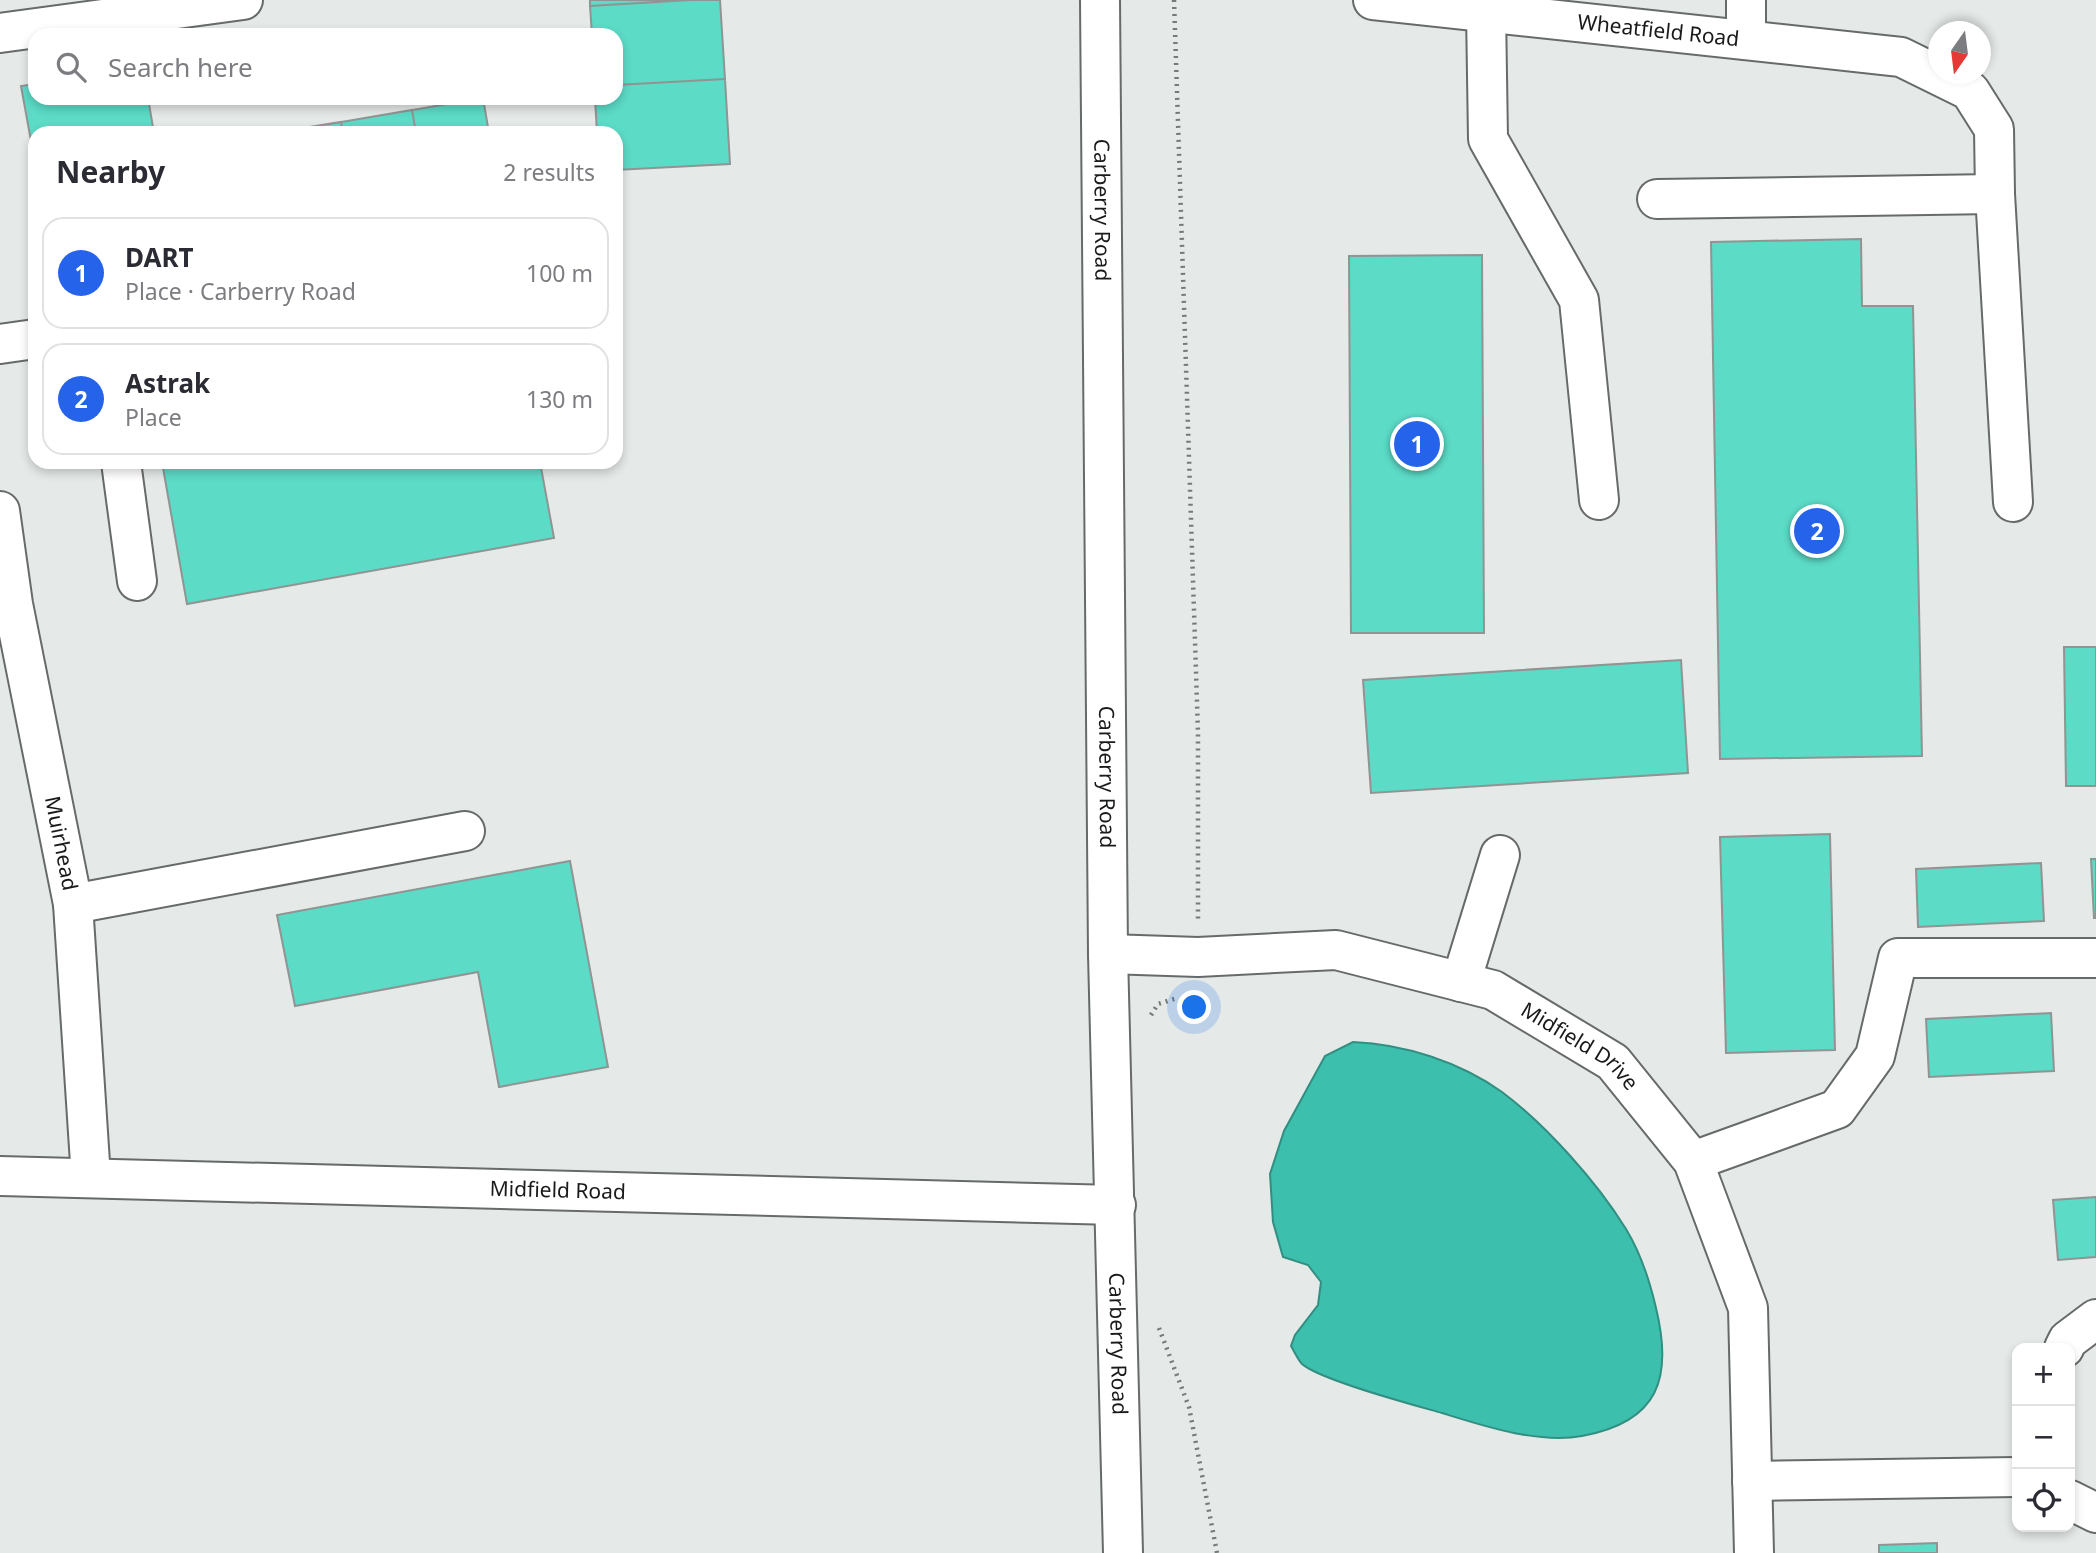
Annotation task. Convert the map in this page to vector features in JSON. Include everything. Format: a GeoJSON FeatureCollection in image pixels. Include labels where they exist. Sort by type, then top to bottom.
{"type":"FeatureCollection","features":[{"type":"Feature","properties":{"kind":"street"},"geometry":{"type":"LineString","coordinates":[[0,33],[118,8],[243,0]]}},
{"type":"Feature","properties":{"kind":"street","name":"Carberry Road"},"geometry":{"type":"LineString","coordinates":[[1100,0],[1108,954],[1123,1553]]}},
{"type":"Feature","properties":{"kind":"street","name":"Wheatfield Road"},"geometry":{"type":"LineString","coordinates":[[1373,0],[1901,57],[1970,91],[1994,129],[1995,194],[2013,502]]}},
{"type":"Feature","properties":{"kind":"street"},"geometry":{"type":"LineString","coordinates":[[1746,0],[1746,40]]}},
{"type":"Feature","properties":{"kind":"street"},"geometry":{"type":"LineString","coordinates":[[1486,11],[1488,139],[1579,300],[1599,500]]}},
{"type":"Feature","properties":{"kind":"street"},"geometry":{"type":"LineString","coordinates":[[1657,199],[1995,194]]}},
{"type":"Feature","properties":{"kind":"street"},"geometry":{"type":"LineString","coordinates":[[0,344],[28,340]]}},
{"type":"Feature","properties":{"kind":"street"},"geometry":{"type":"LineString","coordinates":[[122,469],[137,581]]}},
{"type":"Feature","properties":{"kind":"street","name":"Muirhead"},"geometry":{"type":"LineString","coordinates":[[0,512],[6,605],[74,905],[91,1178]]}},
{"type":"Feature","properties":{"kind":"street"},"geometry":{"type":"LineString","coordinates":[[74,905],[465,831]]}},
{"type":"Feature","properties":{"kind":"street"},"geometry":{"type":"LineString","coordinates":[[1461,982],[1500,855]]}},
{"type":"Feature","properties":{"kind":"street","name":"Midfield Drive"},"geometry":{"type":"LineString","coordinates":[[1108,954],[1198,957],[1336,950],[1493,990],[1614,1062],[1693,1161],[1748,1308],[1754,1553]]}},
{"type":"Feature","properties":{"kind":"street"},"geometry":{"type":"LineString","coordinates":[[1693,1161],[1837,1109],[1875,1056],[1898,958],[2096,958]]}},
{"type":"Feature","properties":{"kind":"street","name":"Midfield Road"},"geometry":{"type":"LineString","coordinates":[[0,1177],[1116,1205]]}},
{"type":"Feature","properties":{"kind":"street"},"geometry":{"type":"LineString","coordinates":[[2066,1343],[2096,1319]]}},
{"type":"Feature","properties":{"kind":"street"},"geometry":{"type":"LineString","coordinates":[[1752,1481],[2012,1477]]}},
{"type":"Feature","properties":{"kind":"street"},"geometry":{"type":"LineString","coordinates":[[2075,1502],[2096,1513]]}},
{"type":"Feature","properties":{"kind":"path"},"geometry":{"type":"LineString","coordinates":[[1146,1022],[1158,1004],[1195,993],[1198,957],[1198,733],[1174,0]]}},
{"type":"Feature","properties":{"kind":"path"},"geometry":{"type":"LineString","coordinates":[[1156,1323],[1189,1407],[1217,1553]]}},
{"type":"Feature","properties":{"kind":"shaded area"},"geometry":{"type":"Polygon","coordinates":[[[1353,1042],[1392,1046],[1431,1056],[1486,1081],[1519,1105],[1553,1137],[1586,1174],[1631,1238],[1648,1278],[1656,1308],[1661,1333],[1660,1376],[1654,1393],[1644,1408],[1628,1420],[1582,1436],[1529,1436],[1368,1392],[1302,1364],[1291,1346],[1295,1335],[1318,1305],[1321,1282],[1308,1265],[1283,1257],[1273,1222],[1270,1174],[1284,1131],[1325,1056],[1353,1042]]]}},
{"type":"Feature","properties":{"kind":"building"},"geometry":{"type":"Polygon","coordinates":[[[590,0],[690,0],[590,6],[590,0]]]}},
{"type":"Feature","properties":{"kind":"building"},"geometry":{"type":"Polygon","coordinates":[[[720,0],[725,79],[623,85],[623,28],[592,28],[590,6],[720,0]]]}},
{"type":"Feature","properties":{"kind":"building"},"geometry":{"type":"Polygon","coordinates":[[[725,79],[730,164],[623,170],[623,126],[597,126],[595,105],[623,105],[623,85],[725,79]]]}},
{"type":"Feature","properties":{"kind":"building"},"geometry":{"type":"Polygon","coordinates":[[[28,85],[28,105],[149,105],[153,126],[28,126],[21,86],[28,85]]]}},
{"type":"Feature","properties":{"kind":"building"},"geometry":{"type":"Polygon","coordinates":[[[442,105],[484,105],[488,126],[415,126],[412,110],[442,105]]]}},
{"type":"Feature","properties":{"kind":"building"},"geometry":{"type":"Polygon","coordinates":[[[412,110],[415,126],[342,126],[341,122],[412,110]]]}},
{"type":"Feature","properties":{"kind":"building"},"geometry":{"type":"Polygon","coordinates":[[[341,122],[342,126],[316,126],[341,122]]]}},
{"type":"Feature","properties":{"kind":"building"},"geometry":{"type":"Polygon","coordinates":[[[1861,239],[1862,306],[1913,306],[1922,756],[1720,759],[1711,242],[1861,239]]]}},
{"type":"Feature","properties":{"kind":"building"},"geometry":{"type":"Polygon","coordinates":[[[1482,255],[1484,633],[1351,633],[1349,256],[1482,255]]]}},
{"type":"Feature","properties":{"kind":"building"},"geometry":{"type":"Polygon","coordinates":[[[163,469],[541,469],[554,538],[187,604],[163,469]]]}},
{"type":"Feature","properties":{"kind":"building"},"geometry":{"type":"Polygon","coordinates":[[[2064,647],[2096,647],[2096,786],[2066,786],[2064,647]]]}},
{"type":"Feature","properties":{"kind":"building"},"geometry":{"type":"Polygon","coordinates":[[[1681,660],[1688,773],[1371,793],[1363,680],[1681,660]]]}},
{"type":"Feature","properties":{"kind":"building"},"geometry":{"type":"Polygon","coordinates":[[[1830,834],[1835,1050],[1726,1053],[1720,837],[1830,834]]]}},
{"type":"Feature","properties":{"kind":"building"},"geometry":{"type":"Polygon","coordinates":[[[2091,859],[2096,859],[2096,918],[2094,918],[2091,859]]]}},
{"type":"Feature","properties":{"kind":"building"},"geometry":{"type":"Polygon","coordinates":[[[570,861],[608,1067],[499,1087],[478,972],[295,1006],[277,915],[570,861]]]}},
{"type":"Feature","properties":{"kind":"building"},"geometry":{"type":"Polygon","coordinates":[[[2041,863],[2044,921],[1918,927],[1916,869],[2041,863]]]}},
{"type":"Feature","properties":{"kind":"building"},"geometry":{"type":"Polygon","coordinates":[[[2051,1013],[2054,1071],[1929,1077],[1926,1019],[2051,1013]]]}},
{"type":"Feature","properties":{"kind":"building"},"geometry":{"type":"Polygon","coordinates":[[[2096,1197],[2096,1257],[2058,1260],[2053,1200],[2096,1197]]]}},
{"type":"Feature","properties":{"kind":"building"},"geometry":{"type":"Polygon","coordinates":[[[1937,1543],[1937,1553],[1879,1553],[1879,1545],[1937,1543]]]}},
{"type":"Feature","properties":{"kind":"place","name":"DART"},"geometry":{"type":"Point","coordinates":[1417,444]}},
{"type":"Feature","properties":{"kind":"place","name":"Astrak"},"geometry":{"type":"Point","coordinates":[1817,531]}}]}
